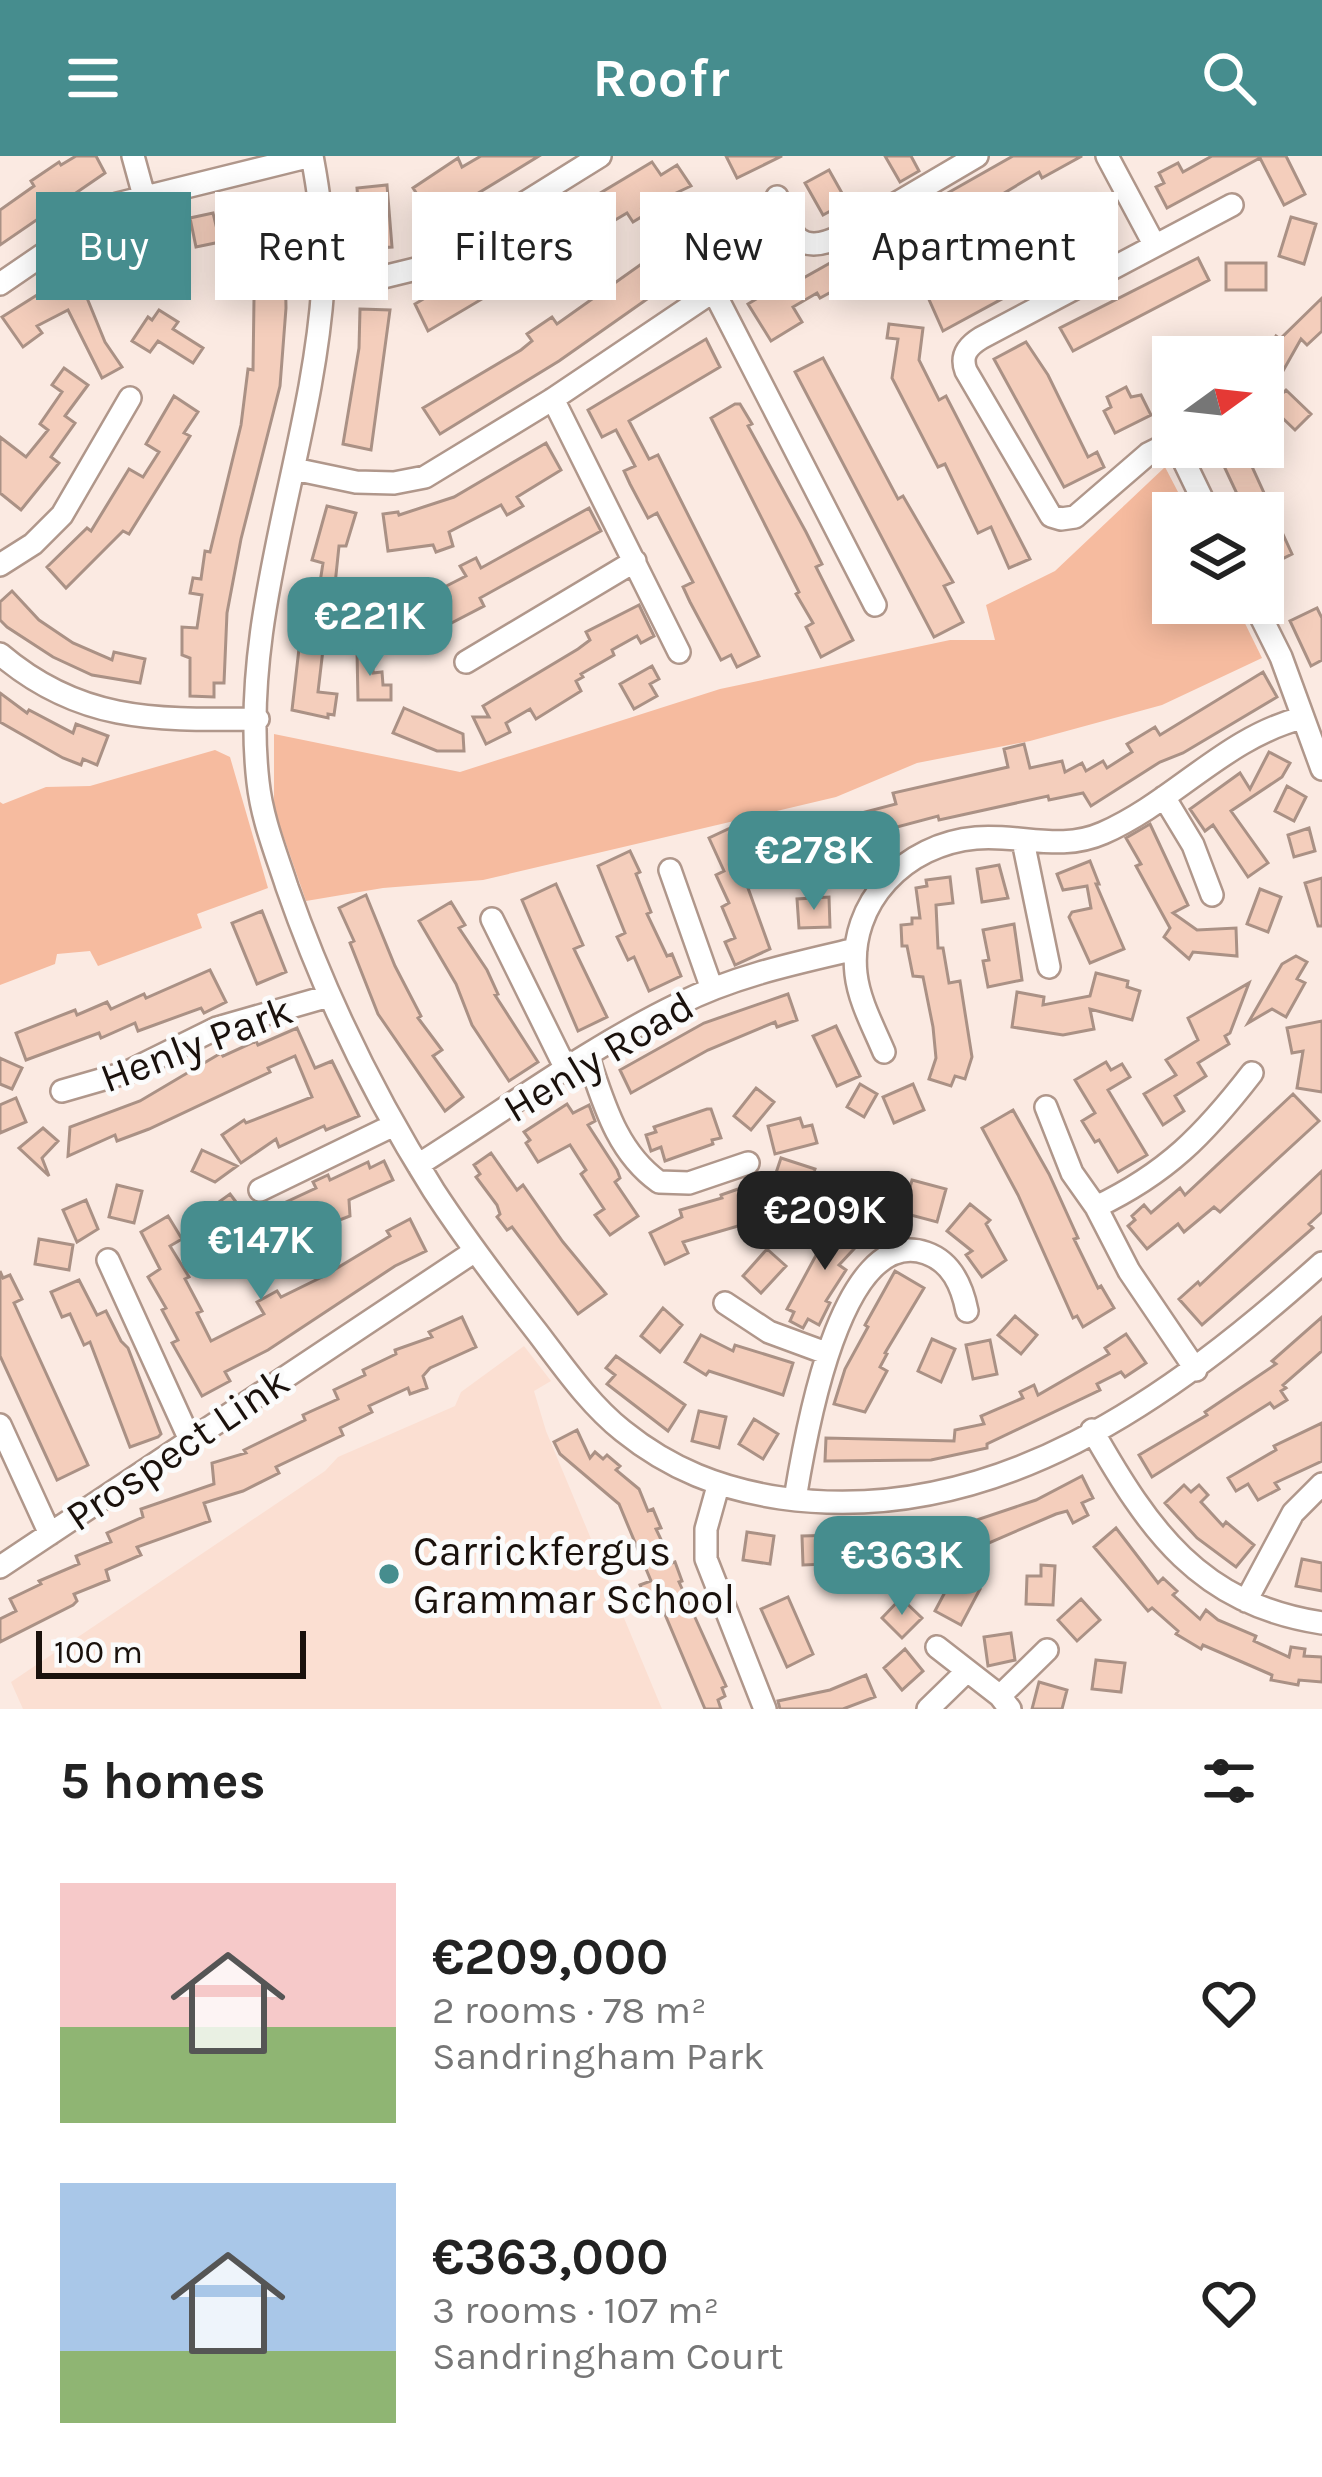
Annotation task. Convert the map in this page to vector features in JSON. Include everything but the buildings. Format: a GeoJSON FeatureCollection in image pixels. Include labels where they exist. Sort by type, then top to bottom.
{"type":"FeatureCollection","features":[{"type":"Feature","properties":{"kind":"street"},"geometry":{"type":"LineString","coordinates":[[133,156],[143,192]]}},
{"type":"Feature","properties":{"kind":"street"},"geometry":{"type":"LineString","coordinates":[[161,192],[311,156],[315,192]]}},
{"type":"Feature","properties":{"kind":"street"},"geometry":{"type":"LineString","coordinates":[[388,276],[420,268],[600,156]]}},
{"type":"Feature","properties":{"kind":"street"},"geometry":{"type":"LineString","coordinates":[[805,244],[818,246],[841,236],[935,166],[977,156]]}},
{"type":"Feature","properties":{"kind":"street"},"geometry":{"type":"LineString","coordinates":[[1107,156],[1154,244]]}},
{"type":"Feature","properties":{"kind":"street"},"geometry":{"type":"LineString","coordinates":[[1198,492],[1179,453],[1164,446],[1148,454],[1076,517],[1053,517],[1043,508],[964,365],[965,352],[981,338],[1232,206]]}},
{"type":"Feature","properties":{"kind":"street"},"geometry":{"type":"LineString","coordinates":[[0,284],[36,258]]}},
{"type":"Feature","properties":{"kind":"street"},"geometry":{"type":"LineString","coordinates":[[322,300],[308,410],[270,575],[257,719],[257,779],[269,835],[329,996],[394,1125],[475,1251],[561,1365],[628,1435],[718,1486],[795,1499],[870,1504],[949,1491],[1008,1474],[1196,1370],[1322,1263]]}},
{"type":"Feature","properties":{"kind":"street"},"geometry":{"type":"LineString","coordinates":[[294,469],[356,482],[394,483],[424,477],[553,399],[698,300]]}},
{"type":"Feature","properties":{"kind":"street"},"geometry":{"type":"LineString","coordinates":[[718,300],[874,605]]}},
{"type":"Feature","properties":{"kind":"street"},"geometry":{"type":"LineString","coordinates":[[0,565],[33,544],[62,515],[130,398]]}},
{"type":"Feature","properties":{"kind":"street"},"geometry":{"type":"LineString","coordinates":[[553,399],[679,652]]}},
{"type":"Feature","properties":{"kind":"street"},"geometry":{"type":"LineString","coordinates":[[466,662],[635,561]]}},
{"type":"Feature","properties":{"kind":"street"},"geometry":{"type":"LineString","coordinates":[[1264,624],[1322,769]]}},
{"type":"Feature","properties":{"kind":"street"},"geometry":{"type":"LineString","coordinates":[[0,654],[35,681],[91,709],[160,719],[257,719]]}},
{"type":"Feature","properties":{"kind":"street"},"geometry":{"type":"LineString","coordinates":[[884,1052],[857,982],[856,949],[872,900],[903,865],[958,841],[988,838],[1058,844],[1088,839],[1164,797],[1254,735],[1302,718]]}},
{"type":"Feature","properties":{"kind":"street"},"geometry":{"type":"LineString","coordinates":[[1164,797],[1193,845],[1212,895]]}},
{"type":"Feature","properties":{"kind":"street"},"geometry":{"type":"LineString","coordinates":[[1023,841],[1049,967]]}},
{"type":"Feature","properties":{"kind":"street"},"geometry":{"type":"LineString","coordinates":[[670,870],[712,989]]}},
{"type":"Feature","properties":{"kind":"street"},"geometry":{"type":"LineString","coordinates":[[492,919],[567,1071]]}},
{"type":"Feature","properties":{"kind":"street","name":"Henly Road"},"geometry":{"type":"LineString","coordinates":[[418,1165],[634,1028],[712,989],[856,949]]}},
{"type":"Feature","properties":{"kind":"street","name":"Henly Park"},"geometry":{"type":"LineString","coordinates":[[62,1091],[128,1072],[217,1028],[329,996]]}},
{"type":"Feature","properties":{"kind":"street"},"geometry":{"type":"LineString","coordinates":[[588,1057],[615,1132],[659,1182],[689,1183],[748,1162]]}},
{"type":"Feature","properties":{"kind":"street"},"geometry":{"type":"LineString","coordinates":[[1096,1207],[1180,1156],[1252,1072]]}},
{"type":"Feature","properties":{"kind":"street"},"geometry":{"type":"LineString","coordinates":[[1046,1107],[1072,1172],[1196,1370]]}},
{"type":"Feature","properties":{"kind":"street"},"geometry":{"type":"LineString","coordinates":[[260,1190],[394,1125]]}},
{"type":"Feature","properties":{"kind":"street"},"geometry":{"type":"LineString","coordinates":[[795,1499],[826,1353],[865,1280],[890,1253],[912,1250],[939,1260],[960,1285],[967,1311]]}},
{"type":"Feature","properties":{"kind":"street","name":"Prospect Link"},"geometry":{"type":"LineString","coordinates":[[0,1567],[475,1251]]}},
{"type":"Feature","properties":{"kind":"street"},"geometry":{"type":"LineString","coordinates":[[108,1260],[190,1440]]}},
{"type":"Feature","properties":{"kind":"street"},"geometry":{"type":"LineString","coordinates":[[725,1304],[769,1332],[826,1353]]}},
{"type":"Feature","properties":{"kind":"street"},"geometry":{"type":"LineString","coordinates":[[0,1425],[50,1534]]}},
{"type":"Feature","properties":{"kind":"street"},"geometry":{"type":"LineString","coordinates":[[1092,1430],[1139,1511],[1198,1570],[1246,1601],[1322,1623]]}},
{"type":"Feature","properties":{"kind":"street"},"geometry":{"type":"LineString","coordinates":[[1246,1601],[1293,1513],[1322,1484]]}},
{"type":"Feature","properties":{"kind":"street"},"geometry":{"type":"LineString","coordinates":[[718,1486],[706,1528],[706,1559],[766,1709]]}},
{"type":"Feature","properties":{"kind":"street"},"geometry":{"type":"LineString","coordinates":[[937,1647],[1005,1702],[1047,1650]]}},
{"type":"Feature","properties":{"kind":"street"},"geometry":{"type":"LineString","coordinates":[[928,1709],[967,1671]]}},
{"type":"Feature","properties":{"kind":"shaded area"},"geometry":{"type":"Polygon","coordinates":[[[1166,468],[1178,492],[1152,492],[1152,624],[1245,624],[1262,658],[1162,705],[1030,741],[917,763],[836,797],[483,880],[383,888],[306,901],[274,809],[274,734],[460,772],[720,689],[950,640],[995,640],[986,605],[1055,571],[1166,468]]]}},
{"type":"Feature","properties":{"kind":"shaded area"},"geometry":{"type":"Polygon","coordinates":[[[215,750],[230,757],[268,888],[197,914],[202,928],[98,966],[90,951],[57,954],[55,964],[0,985],[0,802],[46,787],[90,786],[215,750]]]}},
{"type":"Feature","properties":{"kind":"shaded area","name":"Carrickfergus Grammar School"},"geometry":{"type":"Polygon","coordinates":[[[524,1346],[551,1381],[534,1391],[546,1431],[662,1709],[23,1709],[11,1682],[325,1471],[338,1457],[455,1406],[461,1392],[524,1346]]]}},
{"type":"Feature","properties":{"kind":"place","name":"Carrickfergus Grammar School"},"geometry":{"type":"Point","coordinates":[389,1574]}}]}
